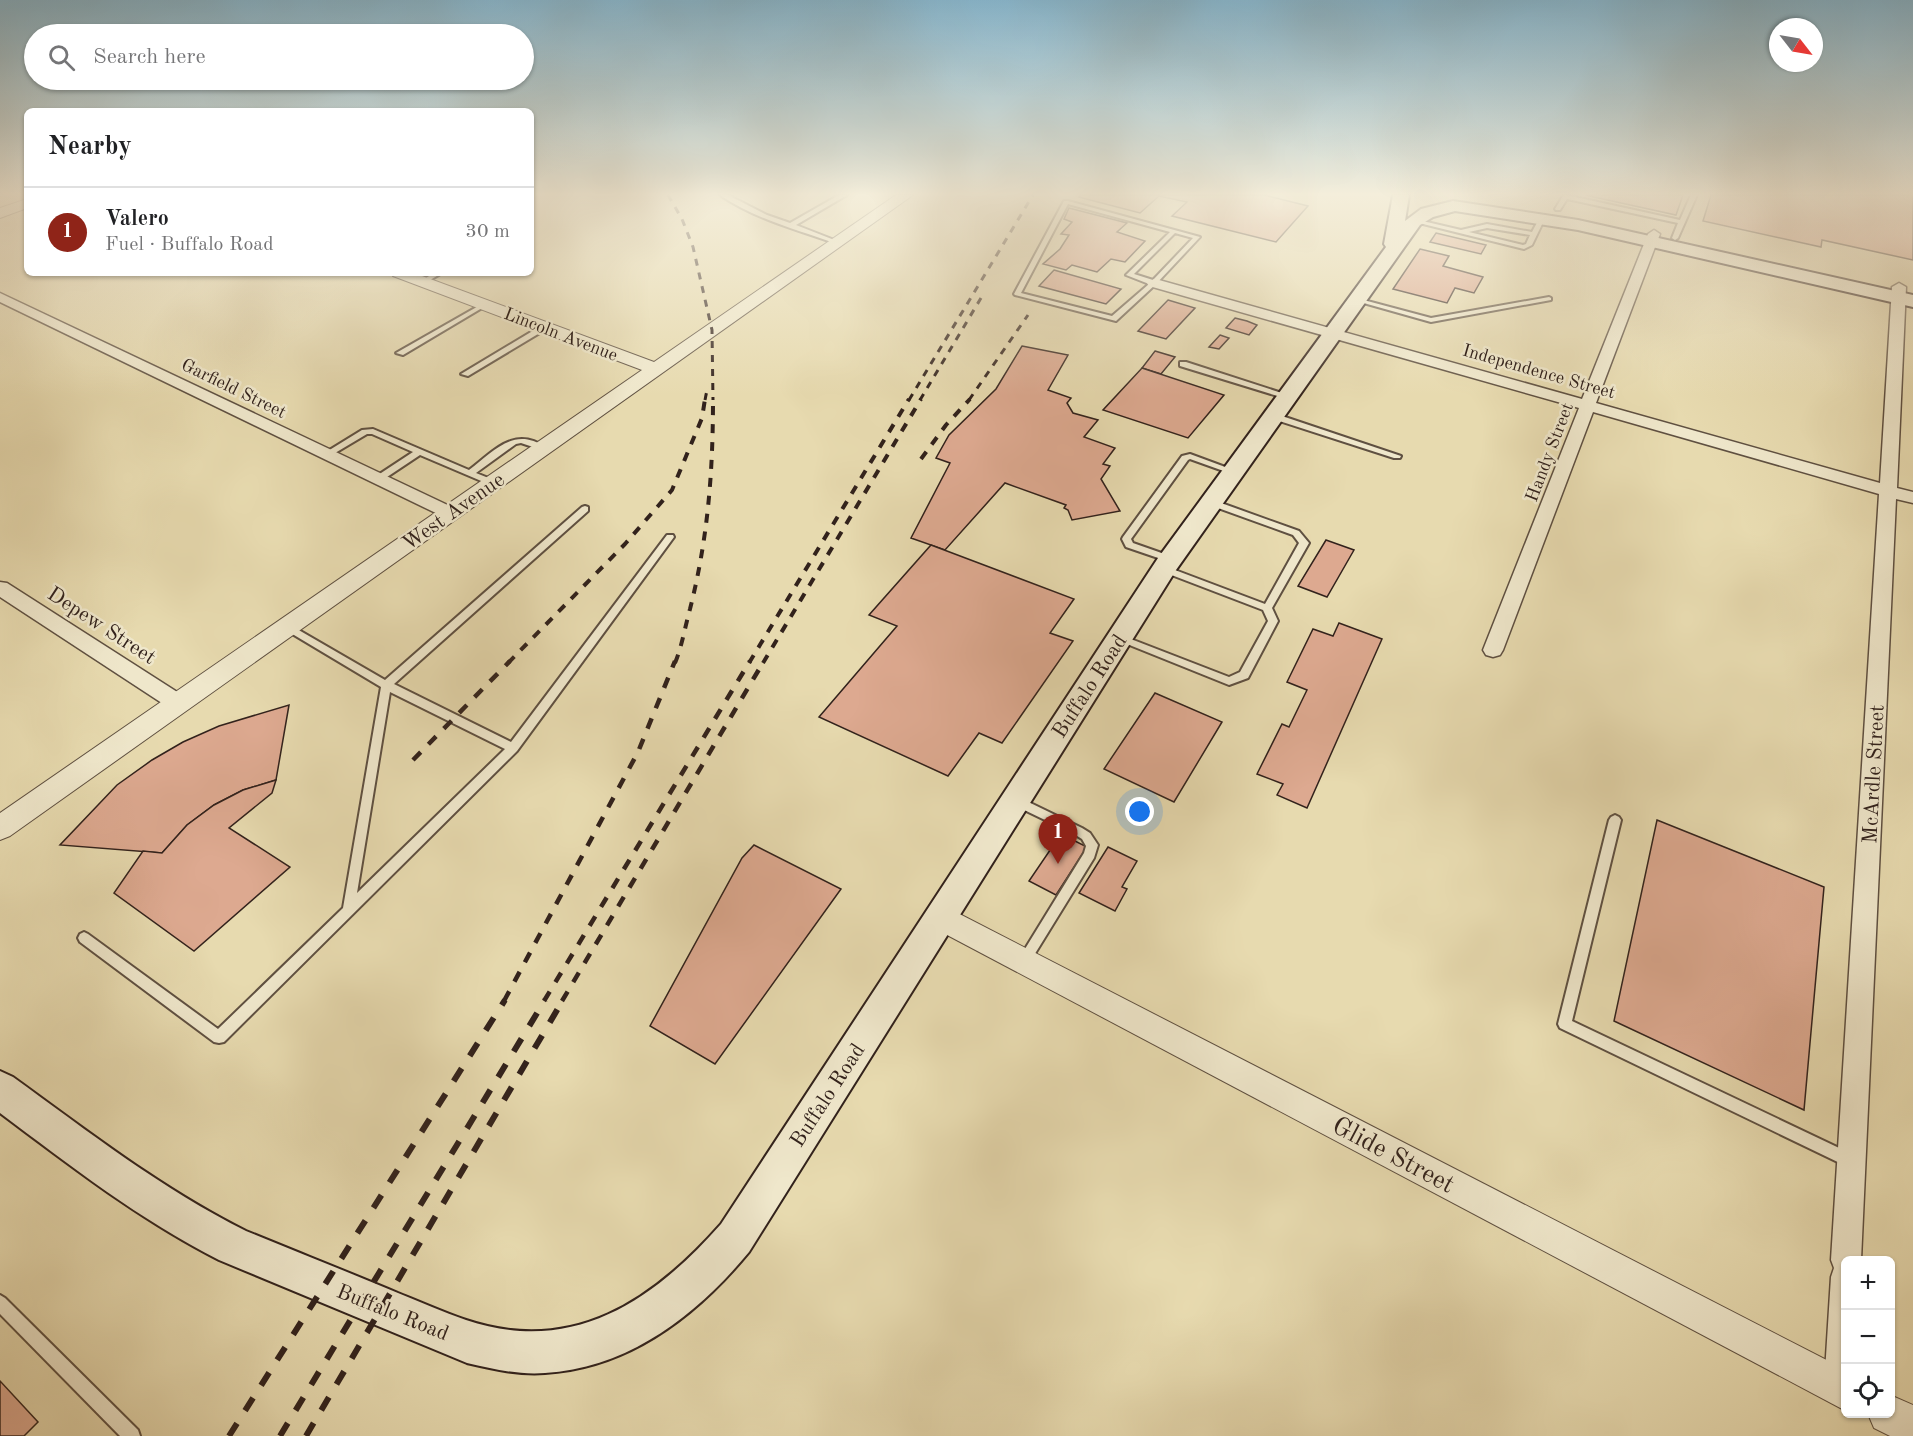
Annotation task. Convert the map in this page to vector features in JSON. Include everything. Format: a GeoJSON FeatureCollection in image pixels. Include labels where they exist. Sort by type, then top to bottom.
{"type":"FeatureCollection","features":[{"type":"Feature","properties":{"kind":"main road","name":"Buffalo Road"},"geometry":{"type":"LineString","coordinates":[[0,1090],[162,1206],[197,1228],[233,1246],[439,1331],[485,1347],[528,1352],[576,1347],[627,1329],[649,1318],[673,1303],[716,1263],[756,1206],[1167,564],[1209,502],[1383,262]]}},
{"type":"Feature","properties":{"kind":"main road"},"geometry":{"type":"LineString","coordinates":[[1761,262],[1906,294]]}},
{"type":"Feature","properties":{"kind":"main road"},"geometry":{"type":"LineString","coordinates":[[1792,262],[1906,294]]}},
{"type":"Feature","properties":{"kind":"street","name":"West Avenue"},"geometry":{"type":"LineString","coordinates":[[0,828],[811,262]]}},
{"type":"Feature","properties":{"kind":"street","name":"Handy Street"},"geometry":{"type":"LineString","coordinates":[[1493,650],[1644,262]]}},
{"type":"Feature","properties":{"kind":"street","name":"Lincoln Avenue"},"geometry":{"type":"LineString","coordinates":[[407,276],[655,369]]}},
{"type":"Feature","properties":{"kind":"street","name":"Independence Street"},"geometry":{"type":"LineString","coordinates":[[1154,283],[1913,498]]}},
{"type":"Feature","properties":{"kind":"street","name":"McArdle Street"},"geometry":{"type":"LineString","coordinates":[[1846,1256],[1888,490],[1906,294]]}},
{"type":"Feature","properties":{"kind":"street","name":"Garfield Street"},"geometry":{"type":"LineString","coordinates":[[0,297],[450,513]]}},
{"type":"Feature","properties":{"kind":"street","name":"Depew Street"},"geometry":{"type":"LineString","coordinates":[[0,588],[178,703]]}},
{"type":"Feature","properties":{"kind":"street","name":"Glide Street"},"geometry":{"type":"LineString","coordinates":[[942,918],[1841,1389]]}},
{"type":"Feature","properties":{"kind":"street"},"geometry":{"type":"LineString","coordinates":[[1843,1364],[1844,1310]]}},
{"type":"Feature","properties":{"kind":"lane"},"geometry":{"type":"LineString","coordinates":[[1034,262],[1017,294],[1113,319],[1154,283],[1174,262]]}},
{"type":"Feature","properties":{"kind":"lane"},"geometry":{"type":"LineString","coordinates":[[1142,262],[1128,275],[1154,283]]}},
{"type":"Feature","properties":{"kind":"lane"},"geometry":{"type":"LineString","coordinates":[[423,282],[434,276]]}},
{"type":"Feature","properties":{"kind":"lane"},"geometry":{"type":"LineString","coordinates":[[1356,300],[1431,320],[1549,298]]}},
{"type":"Feature","properties":{"kind":"lane"},"geometry":{"type":"LineString","coordinates":[[400,352],[484,305]]}},
{"type":"Feature","properties":{"kind":"lane"},"geometry":{"type":"LineString","coordinates":[[465,374],[544,328]]}},
{"type":"Feature","properties":{"kind":"lane"},"geometry":{"type":"LineString","coordinates":[[1183,364],[1287,396]]}},
{"type":"Feature","properties":{"kind":"lane"},"geometry":{"type":"LineString","coordinates":[[1273,416],[1397,456]]}},
{"type":"Feature","properties":{"kind":"lane"},"geometry":{"type":"LineString","coordinates":[[327,454],[364,432],[373,431],[493,483]]}},
{"type":"Feature","properties":{"kind":"lane"},"geometry":{"type":"LineString","coordinates":[[470,473],[513,442],[522,440],[542,448]]}},
{"type":"Feature","properties":{"kind":"lane"},"geometry":{"type":"LineString","coordinates":[[378,479],[419,452]]}},
{"type":"Feature","properties":{"kind":"lane"},"geometry":{"type":"LineString","coordinates":[[1120,638],[1229,681],[1244,675],[1273,621],[1267,608],[1167,564],[1129,545],[1126,539],[1185,458],[1190,456],[1232,471]]}},
{"type":"Feature","properties":{"kind":"lane"},"geometry":{"type":"LineString","coordinates":[[1209,502],[1296,533],[1304,543],[1267,608]]}},
{"type":"Feature","properties":{"kind":"lane"},"geometry":{"type":"LineString","coordinates":[[348,911],[386,685],[585,509]]}},
{"type":"Feature","properties":{"kind":"lane"},"geometry":{"type":"LineString","coordinates":[[84,938],[219,1036],[513,748],[670,537]]}},
{"type":"Feature","properties":{"kind":"lane"},"geometry":{"type":"LineString","coordinates":[[287,627],[386,685],[513,748]]}},
{"type":"Feature","properties":{"kind":"lane"},"geometry":{"type":"LineString","coordinates":[[1016,801],[1078,831],[1086,836],[1092,845],[1090,854],[1024,961]]}},
{"type":"Feature","properties":{"kind":"lane"},"geometry":{"type":"LineString","coordinates":[[1615,820],[1565,1024],[1851,1161]]}},
{"type":"Feature","properties":{"kind":"lane"},"geometry":{"type":"LineString","coordinates":[[0,1303],[132,1436]]}},
{"type":"Feature","properties":{"kind":"building"},"geometry":{"type":"Polygon","coordinates":[[[1045,262],[1108,262],[1097,272],[1072,265],[1066,270],[1043,264],[1045,262]]]}},
{"type":"Feature","properties":{"kind":"building"},"geometry":{"type":"Polygon","coordinates":[[[1411,262],[1445,262],[1443,266],[1483,277],[1474,293],[1455,288],[1447,303],[1393,289],[1411,262]]]}},
{"type":"Feature","properties":{"kind":"building"},"geometry":{"type":"Polygon","coordinates":[[[1054,270],[1121,289],[1106,304],[1039,286],[1054,270]]]}},
{"type":"Feature","properties":{"kind":"building"},"geometry":{"type":"Polygon","coordinates":[[[1168,300],[1195,308],[1166,339],[1138,331],[1168,300]]]}},
{"type":"Feature","properties":{"kind":"building"},"geometry":{"type":"Polygon","coordinates":[[[1235,318],[1257,325],[1249,335],[1226,328],[1235,318]]]}},
{"type":"Feature","properties":{"kind":"building"},"geometry":{"type":"Polygon","coordinates":[[[1220,335],[1229,338],[1219,349],[1209,347],[1220,335]]]}},
{"type":"Feature","properties":{"kind":"building"},"geometry":{"type":"Polygon","coordinates":[[[1022,346],[1068,355],[1048,390],[1071,398],[1067,403],[1073,413],[1098,420],[1084,437],[1115,448],[1103,464],[1110,466],[1101,479],[1120,511],[1072,520],[1068,510],[1064,508],[1066,505],[1005,483],[945,550],[911,538],[950,463],[936,458],[949,435],[996,389],[1022,346]]]}},
{"type":"Feature","properties":{"kind":"building"},"geometry":{"type":"Polygon","coordinates":[[[1155,351],[1175,357],[1161,374],[1142,368],[1155,351]]]}},
{"type":"Feature","properties":{"kind":"building"},"geometry":{"type":"Polygon","coordinates":[[[1142,368],[1224,395],[1188,438],[1103,410],[1142,368]]]}},
{"type":"Feature","properties":{"kind":"building"},"geometry":{"type":"Polygon","coordinates":[[[1326,540],[1354,550],[1327,597],[1298,586],[1326,540]]]}},
{"type":"Feature","properties":{"kind":"building"},"geometry":{"type":"Polygon","coordinates":[[[931,545],[1074,599],[1050,633],[1073,641],[1002,743],[979,733],[948,776],[819,717],[897,626],[869,615],[931,545]]]}},
{"type":"Feature","properties":{"kind":"building"},"geometry":{"type":"Polygon","coordinates":[[[1339,623],[1382,639],[1307,808],[1277,795],[1283,784],[1257,774],[1282,724],[1289,727],[1307,690],[1287,682],[1313,629],[1333,636],[1339,623]]]}},
{"type":"Feature","properties":{"kind":"building"},"geometry":{"type":"Polygon","coordinates":[[[1155,693],[1222,722],[1174,802],[1104,769],[1155,693]]]}},
{"type":"Feature","properties":{"kind":"building"},"geometry":{"type":"Polygon","coordinates":[[[289,705],[276,780],[243,790],[214,805],[187,825],[162,853],[60,845],[117,785],[152,760],[183,742],[219,726],[289,705]]]}},
{"type":"Feature","properties":{"kind":"building"},"geometry":{"type":"Polygon","coordinates":[[[276,780],[272,793],[229,828],[290,867],[194,951],[114,893],[143,851],[162,853],[187,825],[214,805],[243,790],[276,780]]]}},
{"type":"Feature","properties":{"kind":"building"},"geometry":{"type":"Polygon","coordinates":[[[1657,820],[1824,887],[1804,1110],[1614,1021],[1657,820]]]}},
{"type":"Feature","properties":{"kind":"building"},"geometry":{"type":"Polygon","coordinates":[[[1061,834],[1087,847],[1056,895],[1029,881],[1061,834]]]}},
{"type":"Feature","properties":{"kind":"building"},"geometry":{"type":"Polygon","coordinates":[[[754,845],[841,889],[715,1064],[650,1026],[742,858],[754,845]]]}},
{"type":"Feature","properties":{"kind":"building"},"geometry":{"type":"Polygon","coordinates":[[[1108,847],[1137,861],[1122,887],[1127,889],[1115,911],[1079,893],[1108,847]]]}},
{"type":"Feature","properties":{"kind":"building"},"geometry":{"type":"Polygon","coordinates":[[[0,1381],[38,1422],[24,1436],[0,1436],[0,1381]]]}},
{"type":"Feature","properties":{"kind":"railway"},"geometry":{"type":"LineString","coordinates":[[696,262],[712,330],[713,399]]}},
{"type":"Feature","properties":{"kind":"railway"},"geometry":{"type":"LineString","coordinates":[[909,400],[992,262]]}},
{"type":"Feature","properties":{"kind":"railway"},"geometry":{"type":"LineString","coordinates":[[920,400],[981,298]]}},
{"type":"Feature","properties":{"kind":"railway"},"geometry":{"type":"LineString","coordinates":[[969,400],[1028,315]]}},
{"type":"Feature","properties":{"kind":"railway"},"geometry":{"type":"LineString","coordinates":[[705,400],[707,390]]}},
{"type":"Feature","properties":{"kind":"railway"},"geometry":{"type":"LineString","coordinates":[[508,663],[625,544],[672,490],[702,418],[705,399]]}},
{"type":"Feature","properties":{"kind":"railway"},"geometry":{"type":"LineString","coordinates":[[675,663],[696,583],[705,531],[712,453],[713,399]]}},
{"type":"Feature","properties":{"kind":"railway"},"geometry":{"type":"LineString","coordinates":[[749,663],[909,399]]}},
{"type":"Feature","properties":{"kind":"railway"},"geometry":{"type":"LineString","coordinates":[[763,663],[921,399]]}},
{"type":"Feature","properties":{"kind":"railway"},"geometry":{"type":"LineString","coordinates":[[921,459],[946,425],[970,399]]}},
{"type":"Feature","properties":{"kind":"railway"},"geometry":{"type":"LineString","coordinates":[[413,760],[510,661]]}},
{"type":"Feature","properties":{"kind":"railway"},"geometry":{"type":"LineString","coordinates":[[504,1001],[638,752],[675,661]]}},
{"type":"Feature","properties":{"kind":"railway"},"geometry":{"type":"LineString","coordinates":[[544,1001],[750,661]]}},
{"type":"Feature","properties":{"kind":"railway"},"geometry":{"type":"LineString","coordinates":[[562,1001],[764,661]]}},
{"type":"Feature","properties":{"kind":"railway"},"geometry":{"type":"LineString","coordinates":[[229,1436],[505,1000]]}},
{"type":"Feature","properties":{"kind":"railway"},"geometry":{"type":"LineString","coordinates":[[280,1436],[545,1000]]}},
{"type":"Feature","properties":{"kind":"railway"},"geometry":{"type":"LineString","coordinates":[[306,1436],[563,1000]]}},
{"type":"Feature","properties":{"kind":"place","name":"Valero"},"geometry":{"type":"Point","coordinates":[1058,864]}}]}
